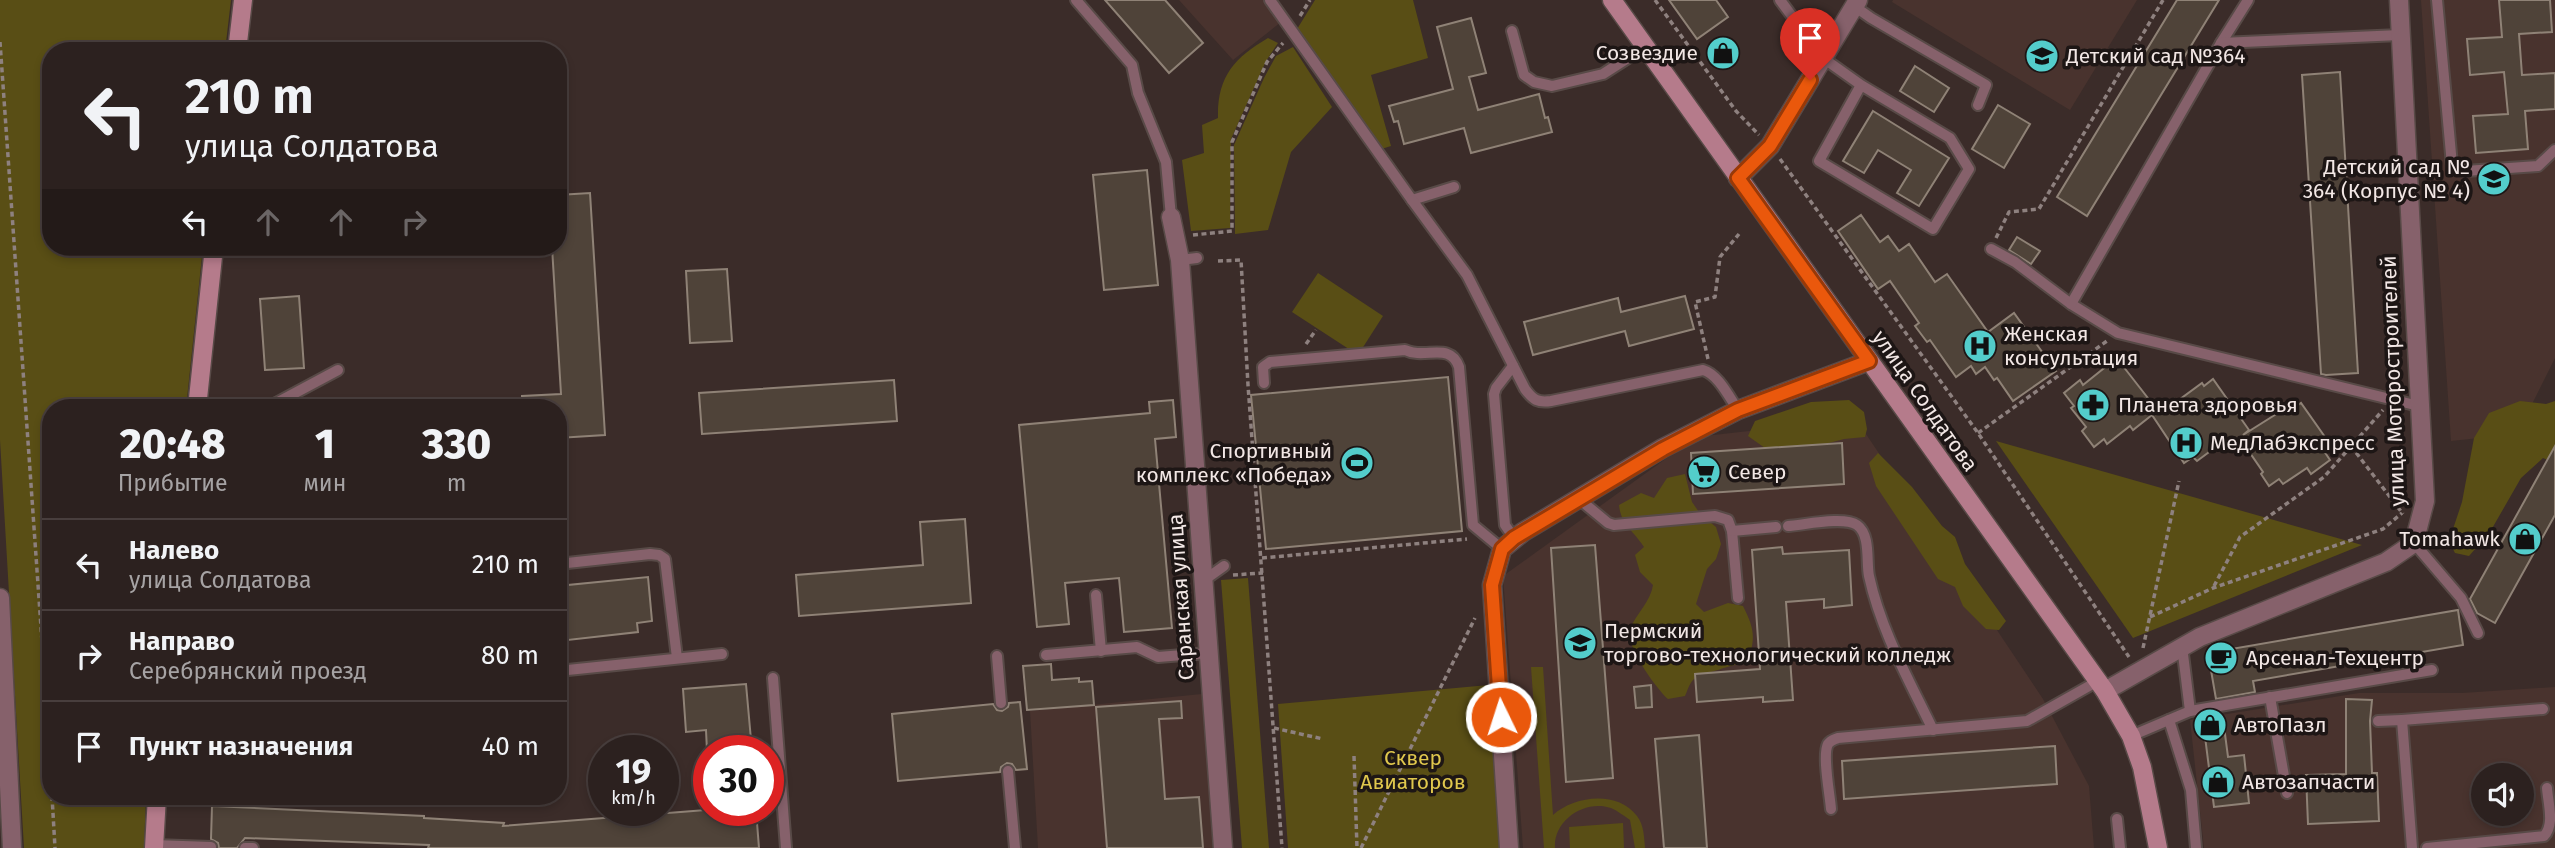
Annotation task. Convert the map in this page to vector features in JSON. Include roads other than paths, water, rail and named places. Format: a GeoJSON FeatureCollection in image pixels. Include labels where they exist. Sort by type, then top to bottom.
{"type":"FeatureCollection","features":[{"type":"Feature","properties":{"kind":"main road"},"geometry":{"type":"LineString","coordinates":[[238,42],[243,0]]}},
{"type":"Feature","properties":{"kind":"main road","name":"улица Солдатова"},"geometry":{"type":"LineString","coordinates":[[1612,0],[2102,686],[2130,736],[2151,805],[2158,848]]}},
{"type":"Feature","properties":{"kind":"main road"},"geometry":{"type":"LineString","coordinates":[[198,399],[213,256]]}},
{"type":"Feature","properties":{"kind":"main road"},"geometry":{"type":"LineString","coordinates":[[154,847],[156,805]]}},
{"type":"Feature","properties":{"kind":"street","name":"улица Моторостроителей"},"geometry":{"type":"LineString","coordinates":[[2399,0],[2425,501],[2416,537]]}},
{"type":"Feature","properties":{"kind":"street"},"geometry":{"type":"LineString","coordinates":[[1738,178],[1770,146],[1856,3]]}},
{"type":"Feature","properties":{"kind":"street","name":"Саранская улица"},"geometry":{"type":"LineString","coordinates":[[1171,217],[1189,259],[1203,581],[1223,848]]}},
{"type":"Feature","properties":{"kind":"street"},"geometry":{"type":"LineString","coordinates":[[1509,848],[1492,585],[1508,544],[1663,449],[1738,410],[1869,361]]}},
{"type":"Feature","properties":{"kind":"street"},"geometry":{"type":"LineString","coordinates":[[2102,686],[2254,614],[2376,566],[2416,537]]}},
{"type":"Feature","properties":{"kind":"street"},"geometry":{"type":"LineString","coordinates":[[0,598],[12,848]]}},
{"type":"Feature","properties":{"kind":"lane"},"geometry":{"type":"LineString","coordinates":[[1076,0],[1132,65],[1138,93],[1166,162],[1171,217]]}},
{"type":"Feature","properties":{"kind":"lane"},"geometry":{"type":"LineString","coordinates":[[1269,0],[1466,275],[1532,399],[1540,402],[1694,371],[1710,372],[1738,410]]}},
{"type":"Feature","properties":{"kind":"lane"},"geometry":{"type":"LineString","coordinates":[[1780,0],[1823,58],[1861,85],[1950,138],[1969,169],[1933,229],[1819,161],[1861,85]]}},
{"type":"Feature","properties":{"kind":"lane"},"geometry":{"type":"LineString","coordinates":[[2071,304],[2248,0]]}},
{"type":"Feature","properties":{"kind":"lane"},"geometry":{"type":"LineString","coordinates":[[2437,0],[2452,165],[2456,170],[2465,171],[2538,166],[2555,150]]}},
{"type":"Feature","properties":{"kind":"lane"},"geometry":{"type":"LineString","coordinates":[[1856,3],[1871,18],[1986,86],[1978,105]]}},
{"type":"Feature","properties":{"kind":"lane"},"geometry":{"type":"LineString","coordinates":[[1512,31],[1524,75],[1534,82],[1552,86],[1603,74],[1645,47]]}},
{"type":"Feature","properties":{"kind":"lane"},"geometry":{"type":"LineString","coordinates":[[2221,43],[2400,35]]}},
{"type":"Feature","properties":{"kind":"lane"},"geometry":{"type":"LineString","coordinates":[[1412,200],[1454,187]]}},
{"type":"Feature","properties":{"kind":"lane"},"geometry":{"type":"LineString","coordinates":[[1991,249],[2015,262],[2071,304],[2118,333],[2419,406]]}},
{"type":"Feature","properties":{"kind":"lane"},"geometry":{"type":"LineString","coordinates":[[1264,383],[1263,368],[1270,362],[1405,350],[1415,355],[1449,353],[1456,358],[1459,367],[1473,525],[1508,544]]}},
{"type":"Feature","properties":{"kind":"lane"},"geometry":{"type":"LineString","coordinates":[[1508,544],[1494,394],[1513,366]]}},
{"type":"Feature","properties":{"kind":"lane"},"geometry":{"type":"LineString","coordinates":[[284,399],[338,370]]}},
{"type":"Feature","properties":{"kind":"lane"},"geometry":{"type":"LineString","coordinates":[[1579,499],[1614,525],[1715,516],[1728,520],[1732,531],[1738,598]]}},
{"type":"Feature","properties":{"kind":"lane"},"geometry":{"type":"LineString","coordinates":[[1732,531],[1846,521],[1861,528],[1865,540],[1868,575],[1885,631],[1933,730]]}},
{"type":"Feature","properties":{"kind":"lane"},"geometry":{"type":"LineString","coordinates":[[2416,537],[2460,598],[2478,633]]}},
{"type":"Feature","properties":{"kind":"lane"},"geometry":{"type":"LineString","coordinates":[[567,563],[650,554],[665,559],[677,658]]}},
{"type":"Feature","properties":{"kind":"lane"},"geometry":{"type":"LineString","coordinates":[[1203,581],[1222,567]]}},
{"type":"Feature","properties":{"kind":"lane"},"geometry":{"type":"LineString","coordinates":[[1096,595],[1101,651]]}},
{"type":"Feature","properties":{"kind":"lane"},"geometry":{"type":"LineString","coordinates":[[2182,646],[2190,711]]}},
{"type":"Feature","properties":{"kind":"lane"},"geometry":{"type":"LineString","coordinates":[[1046,655],[1137,647],[1158,657],[1208,653]]}},
{"type":"Feature","properties":{"kind":"lane"},"geometry":{"type":"LineString","coordinates":[[567,670],[722,654]]}},
{"type":"Feature","properties":{"kind":"lane"},"geometry":{"type":"LineString","coordinates":[[997,656],[1002,703]]}},
{"type":"Feature","properties":{"kind":"lane"},"geometry":{"type":"LineString","coordinates":[[2130,736],[2190,711],[2432,670]]}},
{"type":"Feature","properties":{"kind":"lane"},"geometry":{"type":"LineString","coordinates":[[773,678],[786,848]]}},
{"type":"Feature","properties":{"kind":"lane"},"geometry":{"type":"LineString","coordinates":[[1831,809],[1826,757],[1827,746],[1831,741],[2026,721],[2102,686]]}},
{"type":"Feature","properties":{"kind":"lane"},"geometry":{"type":"LineString","coordinates":[[2270,697],[2287,793]]}},
{"type":"Feature","properties":{"kind":"lane"},"geometry":{"type":"LineString","coordinates":[[2378,721],[2543,709]]}},
{"type":"Feature","properties":{"kind":"lane"},"geometry":{"type":"LineString","coordinates":[[2169,720],[2191,790],[2196,848]]}},
{"type":"Feature","properties":{"kind":"lane"},"geometry":{"type":"LineString","coordinates":[[2402,720],[2412,848]]}},
{"type":"Feature","properties":{"kind":"lane"},"geometry":{"type":"LineString","coordinates":[[1008,771],[1015,848]]}},
{"type":"Feature","properties":{"kind":"lane"},"geometry":{"type":"LineString","coordinates":[[2427,848],[2544,836],[2549,831],[2550,823],[2547,788]]}},
{"type":"Feature","properties":{"kind":"lane"},"geometry":{"type":"LineString","coordinates":[[2117,819],[2120,848]]}},
{"type":"Feature","properties":{"kind":"lane"},"geometry":{"type":"LineString","coordinates":[[154,847],[211,847]]}},
{"type":"Feature","properties":{"kind":"lane"},"geometry":{"type":"LineString","coordinates":[[245,848],[253,848]]}},
{"type":"Feature","properties":{"kind":"place","name":"Созвездие"},"geometry":{"type":"Point","coordinates":[1723,53]}},
{"type":"Feature","properties":{"kind":"place","name":"Детский сад №364"},"geometry":{"type":"Point","coordinates":[2042,56]}},
{"type":"Feature","properties":{"kind":"place","name":"Детский сад № 364 (Корпус № 4)"},"geometry":{"type":"Point","coordinates":[2494,179]}},
{"type":"Feature","properties":{"kind":"place","name":"Женская консультация"},"geometry":{"type":"Point","coordinates":[1980,346]}},
{"type":"Feature","properties":{"kind":"place","name":"Планета здоровья"},"geometry":{"type":"Point","coordinates":[2093,405]}},
{"type":"Feature","properties":{"kind":"place","name":"МедЛабЭкспресс"},"geometry":{"type":"Point","coordinates":[2186,443]}},
{"type":"Feature","properties":{"kind":"place","name":"Спортивный комплекс «Победа»"},"geometry":{"type":"Point","coordinates":[1357,463]}},
{"type":"Feature","properties":{"kind":"place","name":"Север"},"geometry":{"type":"Point","coordinates":[1704,472]}},
{"type":"Feature","properties":{"kind":"place","name":"Tomahawk"},"geometry":{"type":"Point","coordinates":[2525,539]}},
{"type":"Feature","properties":{"kind":"place","name":"Пермский торгово-технологический колледж"},"geometry":{"type":"Point","coordinates":[1580,643]}},
{"type":"Feature","properties":{"kind":"place","name":"Арсенал-Техцентр"},"geometry":{"type":"Point","coordinates":[2221,658]}},
{"type":"Feature","properties":{"kind":"place","name":"АвтоПазл"},"geometry":{"type":"Point","coordinates":[2210,725]}},
{"type":"Feature","properties":{"kind":"place","name":"Автозапчасти"},"geometry":{"type":"Point","coordinates":[2218,782]}},
{"type":"Feature","properties":{"kind":"park label","name":"Сквер Авиаторов"},"geometry":{"type":"Point","coordinates":[1413,770]}}]}
